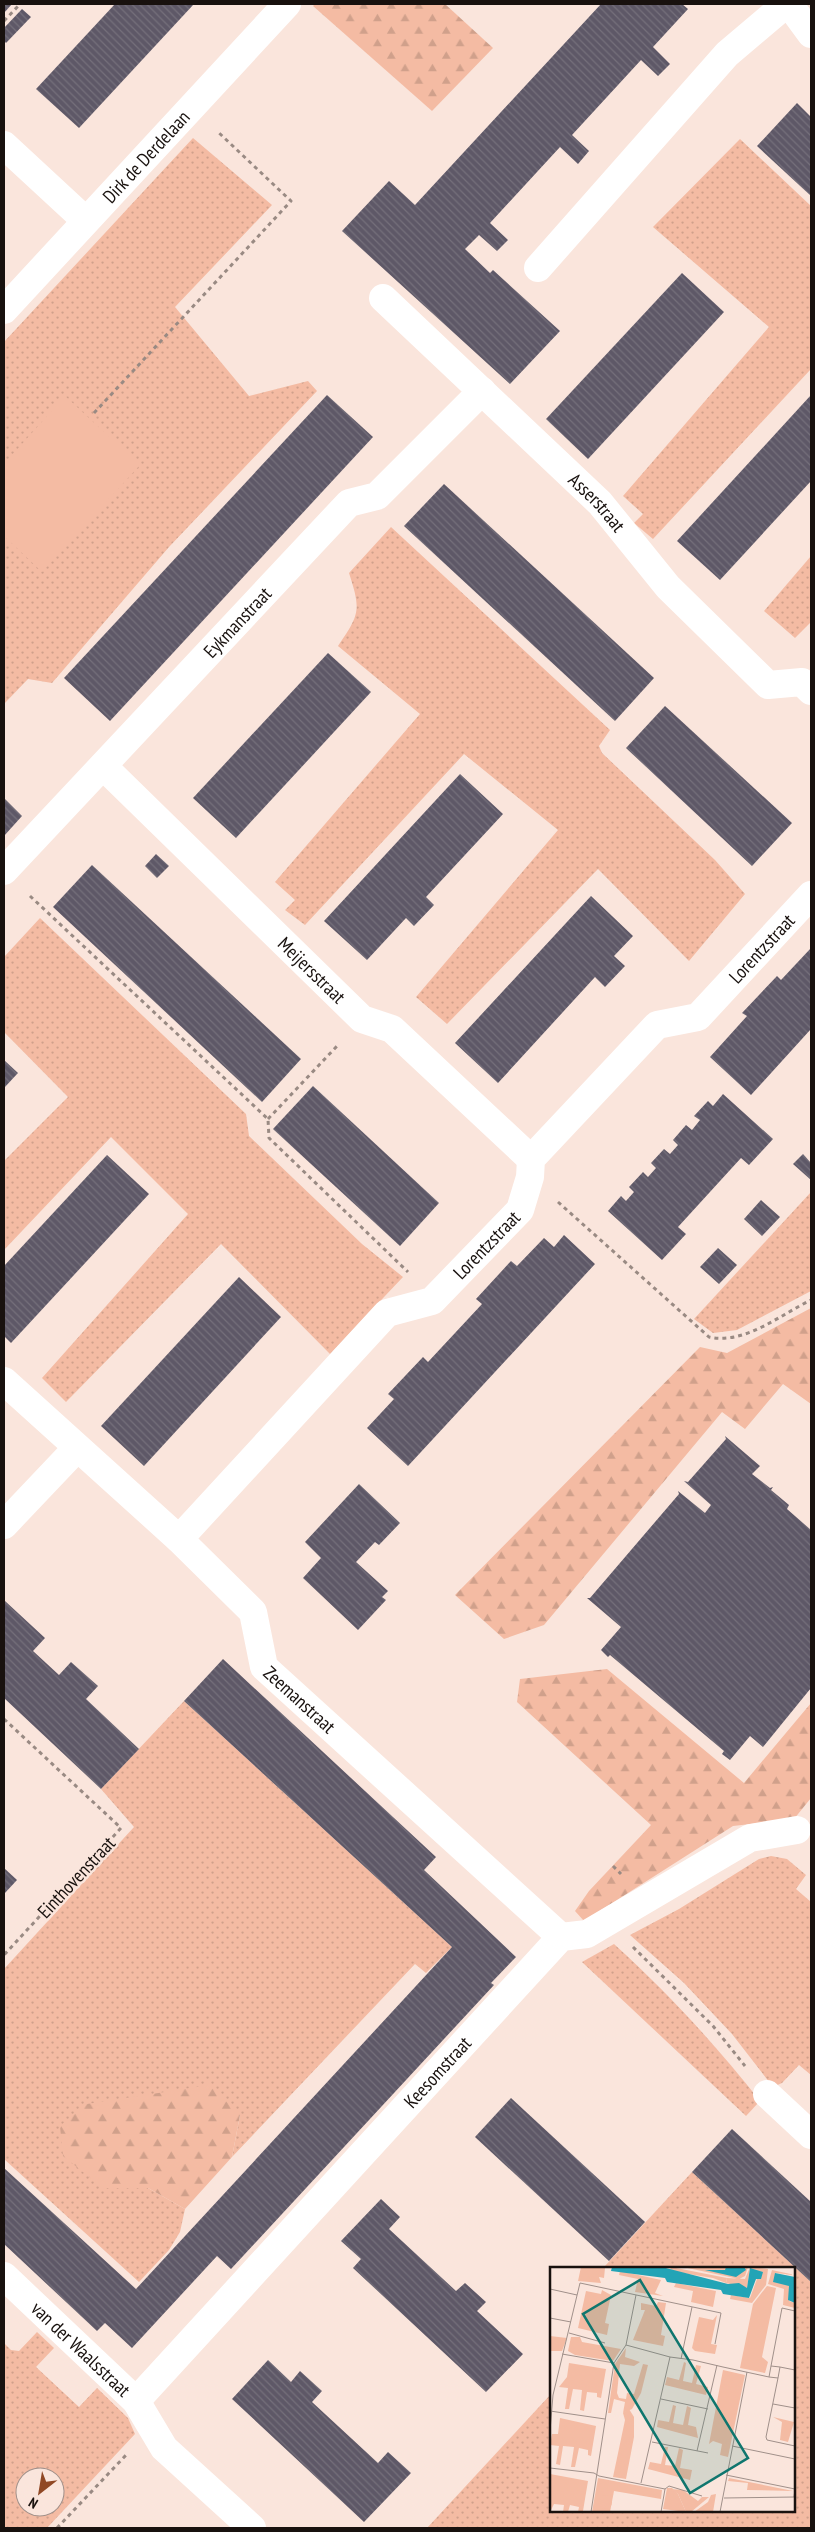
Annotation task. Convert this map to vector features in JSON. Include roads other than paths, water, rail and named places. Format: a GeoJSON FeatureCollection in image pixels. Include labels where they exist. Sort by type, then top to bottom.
{"type":"FeatureCollection","features":[{"type":"Feature","properties":{"kind":"street","name":"Dirk de Derdelaan"},"geometry":{"type":"LineString","coordinates":[[4,310],[287,4]]}},
{"type":"Feature","properties":{"kind":"street"},"geometry":{"type":"LineString","coordinates":[[538,268],[727,54],[788,4],[811,34]]}},
{"type":"Feature","properties":{"kind":"street"},"geometry":{"type":"LineString","coordinates":[[4,145],[86,220]]}},
{"type":"Feature","properties":{"kind":"street","name":"Asserstraat"},"geometry":{"type":"LineString","coordinates":[[383,298],[600,503],[668,587],[768,685],[802,682],[811,691]]}},
{"type":"Feature","properties":{"kind":"street","name":"Eykmanstraat"},"geometry":{"type":"LineString","coordinates":[[4,871],[349,503],[377,496],[482,391]]}},
{"type":"Feature","properties":{"kind":"street","name":"Meijersstraat"},"geometry":{"type":"LineString","coordinates":[[102,766],[362,1019],[392,1030],[530,1168]]}},
{"type":"Feature","properties":{"kind":"street","name":"Lorentzstraat"},"geometry":{"type":"LineString","coordinates":[[179,1539],[387,1313],[432,1301],[520,1210],[530,1168],[658,1025],[698,1017],[811,895]]}},
{"type":"Feature","properties":{"kind":"street","name":"Zeemanstraat"},"geometry":{"type":"LineString","coordinates":[[4,1380],[179,1539],[253,1612],[264,1667],[560,1938]]}},
{"type":"Feature","properties":{"kind":"street"},"geometry":{"type":"LineString","coordinates":[[4,1525],[77,1448]]}},
{"type":"Feature","properties":{"kind":"street"},"geometry":{"type":"LineString","coordinates":[[560,1938],[587,1934],[750,1838],[806,1828]]}},
{"type":"Feature","properties":{"kind":"street","name":"Keesomstraat"},"geometry":{"type":"LineString","coordinates":[[136,2401],[560,1938]]}},
{"type":"Feature","properties":{"kind":"street"},"geometry":{"type":"LineString","coordinates":[[767,2094],[811,2135]]}},
{"type":"Feature","properties":{"kind":"street","name":"van der Waalsstraat"},"geometry":{"type":"LineString","coordinates":[[4,2276],[136,2401],[164,2448],[252,2528]]}}]}
